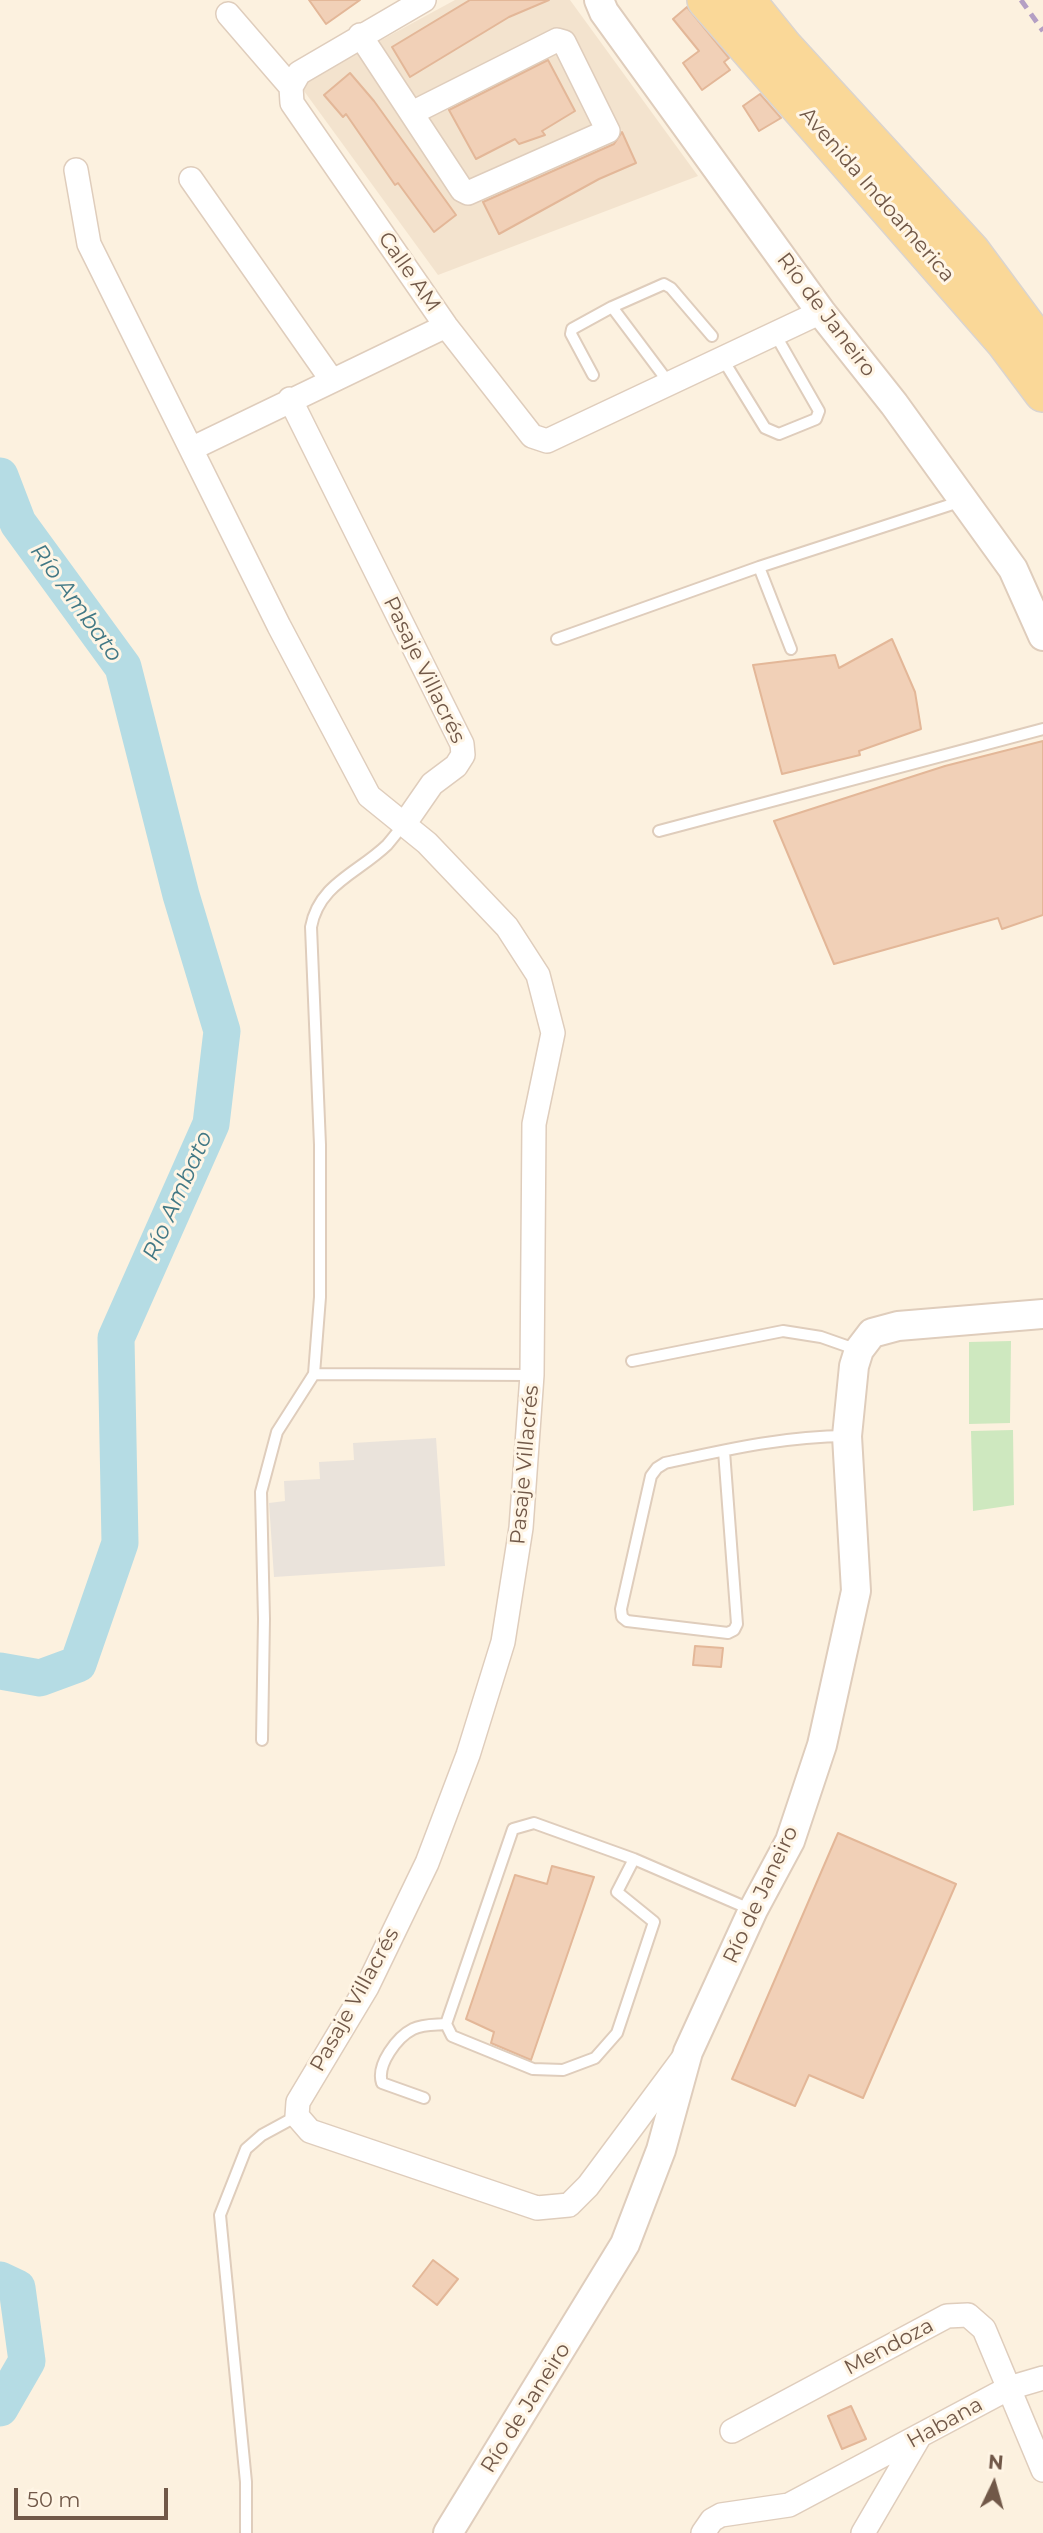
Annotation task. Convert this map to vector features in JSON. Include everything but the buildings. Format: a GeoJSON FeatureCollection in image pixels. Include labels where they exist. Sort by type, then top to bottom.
{"type":"FeatureCollection","features":[{"type":"Feature","properties":{"kind":"main road","name":"Avenida Indoamerica"},"geometry":{"type":"LineString","coordinates":[[706,0],[1004,341],[1043,393]]}},
{"type":"Feature","properties":{"kind":"main road","name":"Avenida Indoamerica"},"geometry":{"type":"LineString","coordinates":[[746,0],[784,47],[971,251],[1043,348]]}},
{"type":"Feature","properties":{"kind":"street"},"geometry":{"type":"LineString","coordinates":[[291,87],[299,73],[424,0]]}},
{"type":"Feature","properties":{"kind":"street","name":"Río de Janeiro"},"geometry":{"type":"LineString","coordinates":[[599,0],[604,12],[821,312],[894,404],[1013,569],[1043,636]]}},
{"type":"Feature","properties":{"kind":"street","name":"Calle AM"},"geometry":{"type":"LineString","coordinates":[[228,13],[291,87],[292,103],[446,326],[532,436],[547,441],[669,383]]}},
{"type":"Feature","properties":{"kind":"street"},"geometry":{"type":"LineString","coordinates":[[360,35],[462,190],[468,193],[608,131],[564,42],[557,40],[412,113]]}},
{"type":"Feature","properties":{"kind":"street"},"geometry":{"type":"LineString","coordinates":[[76,170],[89,244],[279,625],[369,796],[405,823]]}},
{"type":"Feature","properties":{"kind":"street"},"geometry":{"type":"LineString","coordinates":[[191,179],[331,379]]}},
{"type":"Feature","properties":{"kind":"street"},"geometry":{"type":"LineString","coordinates":[[669,383],[821,312]]}},
{"type":"Feature","properties":{"kind":"street"},"geometry":{"type":"LineString","coordinates":[[192,448],[446,326]]}},
{"type":"Feature","properties":{"kind":"street","name":"Pasaje Villacrés"},"geometry":{"type":"LineString","coordinates":[[290,399],[462,744],[463,755],[456,766],[432,784],[405,823],[453,868],[507,927],[538,975],[553,1033],[534,1124],[533,1376],[521,1528],[503,1642],[468,1755],[427,1863],[368,1987],[298,2102],[297,2116]]}},
{"type":"Feature","properties":{"kind":"street"},"geometry":{"type":"LineString","coordinates":[[859,1350],[872,1333],[898,1326],[1043,1314]]}},
{"type":"Feature","properties":{"kind":"street","name":"Río de Janeiro"},"geometry":{"type":"LineString","coordinates":[[448,2533],[625,2244],[661,2150],[688,2052],[753,1910],[790,1841],[822,1745],[856,1591],[847,1436],[853,1366],[859,1350]]}},
{"type":"Feature","properties":{"kind":"street"},"geometry":{"type":"LineString","coordinates":[[297,2116],[310,2131],[537,2208],[569,2205],[588,2186],[688,2052]]}},
{"type":"Feature","properties":{"kind":"street","name":"Mendoza"},"geometry":{"type":"LineString","coordinates":[[732,2431],[947,2316],[968,2315],[985,2329],[1043,2470]]}},
{"type":"Feature","properties":{"kind":"street","name":"Habana"},"geometry":{"type":"LineString","coordinates":[[703,2533],[712,2520],[721,2515],[789,2505],[851,2475],[1009,2388],[1043,2378]]}},
{"type":"Feature","properties":{"kind":"street"},"geometry":{"type":"LineString","coordinates":[[863,2533],[920,2437]]}},
{"type":"Feature","properties":{"kind":"lane"},"geometry":{"type":"LineString","coordinates":[[593,374],[570,334],[572,329],[612,307],[664,284],[671,288],[712,336]]}},
{"type":"Feature","properties":{"kind":"lane"},"geometry":{"type":"LineString","coordinates":[[612,307],[669,383]]}},
{"type":"Feature","properties":{"kind":"lane"},"geometry":{"type":"LineString","coordinates":[[722,358],[765,428],[779,434],[816,419],[819,411],[775,334]]}},
{"type":"Feature","properties":{"kind":"lane"},"geometry":{"type":"LineString","coordinates":[[557,639],[759,567],[963,500]]}},
{"type":"Feature","properties":{"kind":"lane"},"geometry":{"type":"LineString","coordinates":[[759,567],[791,649]]}},
{"type":"Feature","properties":{"kind":"lane"},"geometry":{"type":"LineString","coordinates":[[659,831],[1043,729]]}},
{"type":"Feature","properties":{"kind":"lane"},"geometry":{"type":"LineString","coordinates":[[262,1740],[261,1492],[277,1432],[314,1374],[320,1297],[320,1145],[311,927],[314,911],[326,892],[386,845],[405,823]]}},
{"type":"Feature","properties":{"kind":"lane"},"geometry":{"type":"LineString","coordinates":[[632,1361],[783,1331],[821,1337],[859,1350]]}},
{"type":"Feature","properties":{"kind":"lane"},"geometry":{"type":"LineString","coordinates":[[314,1374],[533,1376]]}},
{"type":"Feature","properties":{"kind":"lane"},"geometry":{"type":"LineString","coordinates":[[723,1451],[737,1623],[734,1630],[728,1633],[627,1621],[622,1617],[621,1609],[651,1476],[657,1468],[665,1463],[723,1451],[801,1436],[847,1436]]}},
{"type":"Feature","properties":{"kind":"lane"},"geometry":{"type":"LineString","coordinates":[[446,2024],[513,1829],[534,1823],[634,1859],[753,1910]]}},
{"type":"Feature","properties":{"kind":"lane"},"geometry":{"type":"LineString","coordinates":[[446,2024],[456,2040],[533,2069],[576,2067],[603,2052],[617,2033],[654,1922],[617,1892],[634,1859]]}},
{"type":"Feature","properties":{"kind":"lane"},"geometry":{"type":"LineString","coordinates":[[425,2098],[382,2083],[380,2077],[383,2062],[414,2028],[446,2024]]}},
{"type":"Feature","properties":{"kind":"lane"},"geometry":{"type":"LineString","coordinates":[[246,2533],[246,2482],[220,2215],[246,2149],[262,2135],[297,2116]]}},
{"type":"Feature","properties":{"kind":"shaded area"},"geometry":{"type":"Polygon","coordinates":[[[455,0],[570,0],[698,176],[438,275],[304,91],[304,82],[455,0]]]}},
{"type":"Feature","properties":{"kind":"shaded area"},"geometry":{"type":"Polygon","coordinates":[[[436,1438],[445,1566],[274,1577],[269,1503],[285,1501],[284,1481],[320,1479],[319,1462],[354,1460],[353,1443],[436,1438]]]}},
{"type":"Feature","properties":{"kind":"green space"},"geometry":{"type":"Polygon","coordinates":[[[1011,1341],[1010,1423],[969,1424],[969,1342],[1011,1341]]]}},
{"type":"Feature","properties":{"kind":"green space"},"geometry":{"type":"Polygon","coordinates":[[[1013,1430],[1014,1505],[973,1511],[971,1431],[1013,1430]]]}},
{"type":"Feature","properties":{"kind":"waterway","name":"Río Ambato"},"geometry":{"type":"LineString","coordinates":[[0,476],[18,523],[123,667],[181,895],[222,1031],[211,1124],[116,1338],[120,1543],[78,1664],[40,1678],[0,1671]]}},
{"type":"Feature","properties":{"kind":"waterway","name":"Río Ambato"},"geometry":{"type":"LineString","coordinates":[[0,2280],[17,2288],[27,2361],[0,2408]]}},
{"type":"Feature","properties":{"kind":"railway"},"geometry":{"type":"LineString","coordinates":[[1021,0],[1043,31]]}}]}
